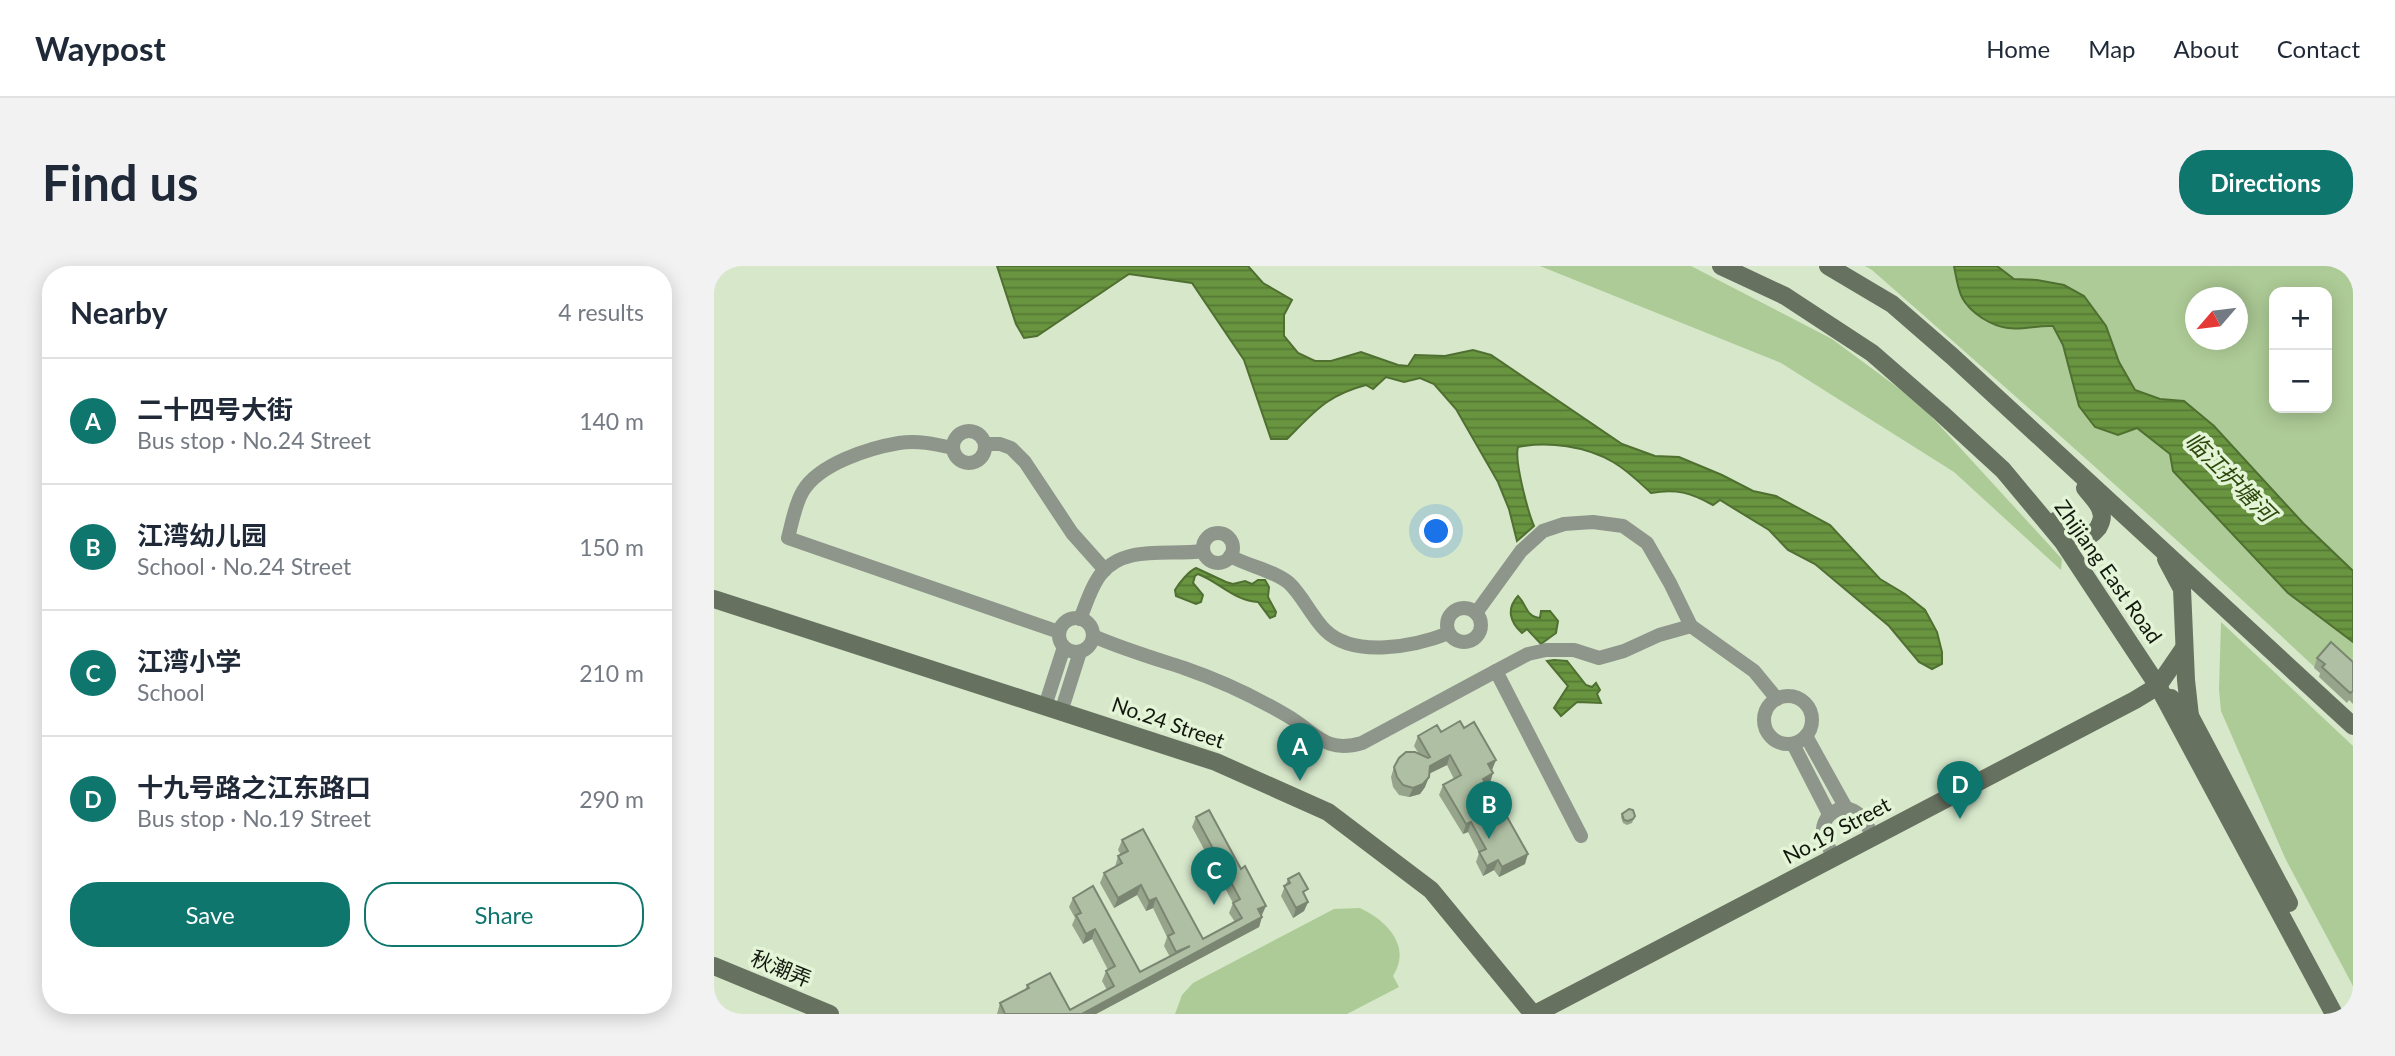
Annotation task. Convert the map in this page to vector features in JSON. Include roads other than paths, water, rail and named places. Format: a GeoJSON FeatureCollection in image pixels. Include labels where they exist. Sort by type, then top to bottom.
{"type":"FeatureCollection","features":[{"type":"Feature","properties":{"kind":"main road","name":"Zhijiang East Road"},"geometry":{"type":"LineString","coordinates":[[1721,266],[1785,296],[1872,354],[2003,470],[2063,542],[2158,686],[2334,1014]]}},
{"type":"Feature","properties":{"kind":"main road","name":"Zhijiang East Road"},"geometry":{"type":"LineString","coordinates":[[1828,266],[1892,304],[2068,462],[2353,726]]}},
{"type":"Feature","properties":{"kind":"main road"},"geometry":{"type":"LineString","coordinates":[[1984,453],[1998,457],[2020,477],[2071,535],[2082,539],[2089,537],[2101,523],[2102,511],[2068,462]]}},
{"type":"Feature","properties":{"kind":"main road"},"geometry":{"type":"LineString","coordinates":[[2157,544],[2182,589],[2190,716]]}},
{"type":"Feature","properties":{"kind":"main road","name":"No.24 Street"},"geometry":{"type":"LineString","coordinates":[[714,598],[1216,762],[1328,811],[1431,890],[1534,1014]]}},
{"type":"Feature","properties":{"kind":"main road"},"geometry":{"type":"LineString","coordinates":[[2184,648],[2158,686],[2190,716],[2347,1014]]}},
{"type":"Feature","properties":{"kind":"main road","name":"No.19 Street"},"geometry":{"type":"LineString","coordinates":[[1534,1014],[1874,838],[2158,686]]}},
{"type":"Feature","properties":{"kind":"main road","name":"秋潮弄"},"geometry":{"type":"LineString","coordinates":[[714,966],[830,1014]]}},
{"type":"Feature","properties":{"kind":"street"},"geometry":{"type":"LineString","coordinates":[[967,431],[980,435],[985,444],[984,454],[971,463],[957,457],[953,448],[956,437],[967,431]]}},
{"type":"Feature","properties":{"kind":"street"},"geometry":{"type":"LineString","coordinates":[[953,448],[923,442],[899,443],[836,462],[819,473],[803,491],[788,538],[1059,632]]}},
{"type":"Feature","properties":{"kind":"street"},"geometry":{"type":"LineString","coordinates":[[985,444],[1000,444],[1011,448],[1025,461],[1072,533],[1105,570]]}},
{"type":"Feature","properties":{"kind":"street"},"geometry":{"type":"LineString","coordinates":[[1476,613],[1521,551],[1543,531],[1564,524],[1593,522],[1623,526],[1647,543],[1691,626],[1754,671],[1777,699]]}},
{"type":"Feature","properties":{"kind":"street"},"geometry":{"type":"LineString","coordinates":[[1220,533],[1231,542],[1230,556],[1222,562],[1212,562],[1203,551],[1207,537],[1220,533]]}},
{"type":"Feature","properties":{"kind":"street"},"geometry":{"type":"LineString","coordinates":[[1080,619],[1099,576],[1113,561],[1154,552],[1185,554],[1203,551]]}},
{"type":"Feature","properties":{"kind":"street"},"geometry":{"type":"LineString","coordinates":[[1230,556],[1289,584],[1327,633],[1355,645],[1390,648],[1428,641],[1449,633]]}},
{"type":"Feature","properties":{"kind":"street"},"geometry":{"type":"LineString","coordinates":[[1466,608],[1480,617],[1482,628],[1477,638],[1472,641],[1456,641],[1449,633],[1448,621],[1454,611],[1466,608]]}},
{"type":"Feature","properties":{"kind":"street"},"geometry":{"type":"LineString","coordinates":[[1080,619],[1089,625],[1093,636],[1089,646],[1080,652],[1053,709],[1064,647],[1059,632],[1065,622],[1080,619]]}},
{"type":"Feature","properties":{"kind":"street"},"geometry":{"type":"LineString","coordinates":[[1093,636],[1124,650],[1186,669],[1245,694],[1289,716],[1318,739],[1344,748],[1362,743],[1528,654],[1546,650],[1574,650],[1599,658],[1691,626]]}},
{"type":"Feature","properties":{"kind":"street"},"geometry":{"type":"LineString","coordinates":[[1064,647],[1080,652]]}},
{"type":"Feature","properties":{"kind":"street"},"geometry":{"type":"LineString","coordinates":[[1496,671],[1581,836]]}},
{"type":"Feature","properties":{"kind":"street"},"geometry":{"type":"LineString","coordinates":[[1793,697],[1807,706],[1812,722],[1799,740],[1785,744],[1772,738],[1764,725],[1766,710],[1777,699],[1793,697]]}},
{"type":"Feature","properties":{"kind":"street"},"geometry":{"type":"LineString","coordinates":[[1799,740],[1846,808]]}},
{"type":"Feature","properties":{"kind":"street"},"geometry":{"type":"LineString","coordinates":[[1799,740],[1829,814]]}},
{"type":"Feature","properties":{"kind":"street"},"geometry":{"type":"LineString","coordinates":[[1835,858],[1823,835],[1824,823],[1829,814],[1841,808],[1851,809],[1862,817],[1874,838]]}},
{"type":"Feature","properties":{"kind":"water"},"geometry":{"type":"Polygon","coordinates":[[[997,266],[1248,266],[1263,283],[1292,300],[1284,315],[1284,336],[1298,353],[1315,361],[1331,361],[1361,352],[1408,366],[1415,355],[1445,356],[1473,350],[1491,355],[1622,444],[1655,456],[1679,457],[1753,491],[1776,496],[1830,525],[1880,579],[1925,610],[1937,632],[1942,664],[1932,669],[1919,662],[1889,626],[1815,564],[1788,550],[1769,530],[1720,500],[1713,505],[1683,493],[1651,493],[1618,465],[1591,452],[1554,445],[1518,447],[1520,474],[1534,526],[1517,541],[1509,509],[1498,482],[1456,409],[1434,384],[1420,378],[1404,382],[1386,377],[1373,389],[1366,385],[1331,399],[1287,439],[1271,439],[1244,360],[1192,283],[1129,274],[1037,336],[1024,338],[1016,324],[997,266]]]}},
{"type":"Feature","properties":{"kind":"water","name":"临江护塘河"},"geometry":{"type":"Polygon","coordinates":[[[1954,266],[1997,266],[2014,279],[2064,285],[2084,296],[2106,326],[2119,362],[2135,390],[2160,399],[2184,401],[2214,426],[2303,523],[2353,571],[2353,642],[2288,593],[2173,471],[2170,454],[2137,428],[2118,435],[2095,427],[2079,406],[2063,345],[2053,326],[2008,328],[1985,320],[1964,301],[1954,266]]]}},
{"type":"Feature","properties":{"kind":"water"},"geometry":{"type":"Polygon","coordinates":[[[1196,568],[1233,584],[1245,581],[1252,584],[1265,580],[1275,616],[1270,618],[1258,602],[1234,595],[1198,574],[1193,583],[1203,595],[1201,602],[1196,604],[1176,596],[1175,590],[1179,584],[1196,568]]]}},
{"type":"Feature","properties":{"kind":"water"},"geometry":{"type":"Polygon","coordinates":[[[1518,596],[1535,617],[1540,618],[1541,611],[1550,611],[1558,621],[1556,633],[1541,644],[1527,629],[1522,633],[1512,620],[1512,606],[1518,596]]]}},
{"type":"Feature","properties":{"kind":"water"},"geometry":{"type":"Polygon","coordinates":[[[1547,661],[1567,661],[1586,685],[1592,687],[1596,683],[1600,690],[1597,694],[1601,703],[1577,702],[1561,716],[1554,708],[1568,686],[1547,661]]]}},
{"type":"Feature","properties":{"kind":"place","name":"二十四号大街"},"geometry":{"type":"Point","coordinates":[1300,781]}},
{"type":"Feature","properties":{"kind":"place","name":"十九号路之江东路口"},"geometry":{"type":"Point","coordinates":[1960,819]}},
{"type":"Feature","properties":{"kind":"place","name":"江湾幼儿园"},"geometry":{"type":"Point","coordinates":[1489,839]}},
{"type":"Feature","properties":{"kind":"place","name":"江湾小学"},"geometry":{"type":"Point","coordinates":[1214,905]}}]}
